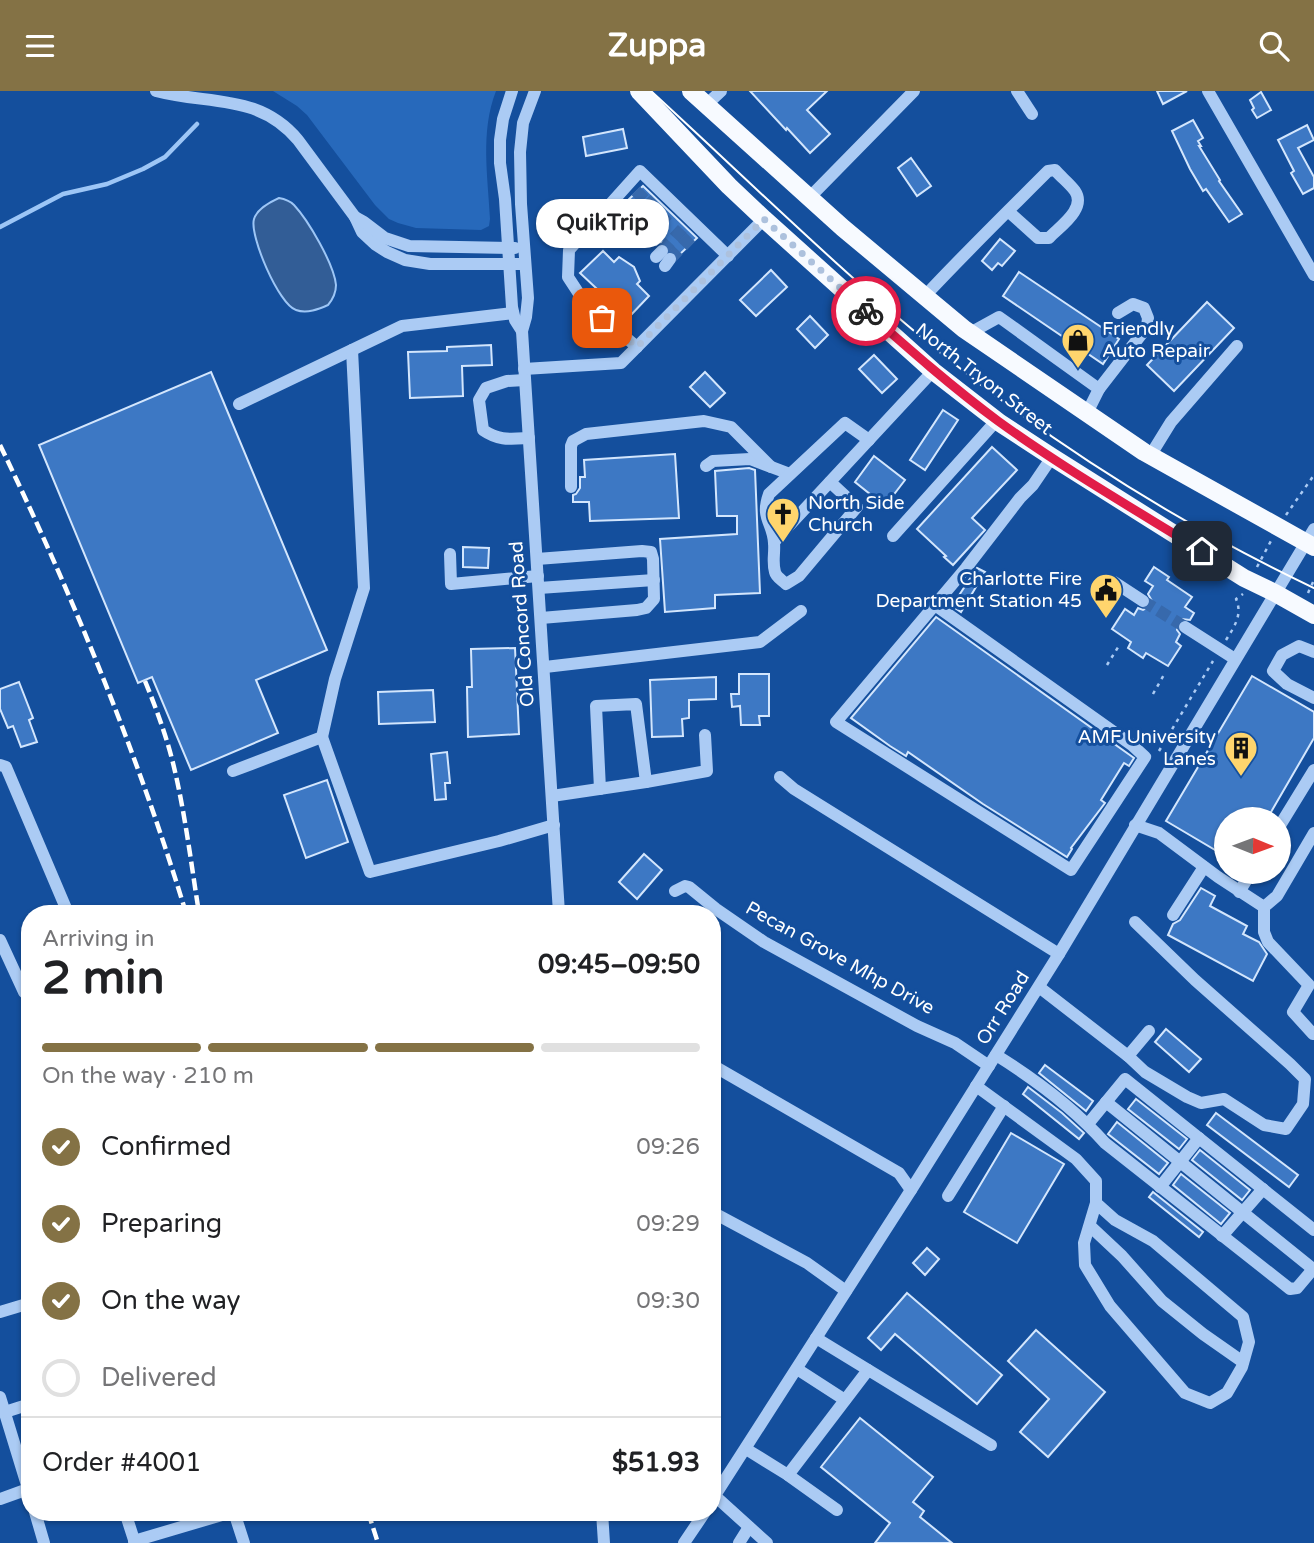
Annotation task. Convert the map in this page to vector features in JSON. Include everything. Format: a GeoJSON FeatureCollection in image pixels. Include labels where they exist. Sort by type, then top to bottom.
{"type":"FeatureCollection","features":[{"type":"Feature","properties":{"kind":"main road","name":"North Tryon Street"},"geometry":{"type":"LineString","coordinates":[[639,91],[729,186],[933,371],[997,420],[1052,457],[1244,578],[1314,615]]}},
{"type":"Feature","properties":{"kind":"main road","name":"North Tryon Street"},"geometry":{"type":"LineString","coordinates":[[691,91],[809,198],[970,333],[1150,456],[1311,540]]}},
{"type":"Feature","properties":{"kind":"street"},"geometry":{"type":"LineString","coordinates":[[156,91],[238,104],[270,115],[292,133],[367,237],[382,249],[402,259],[433,264],[525,264]]}},
{"type":"Feature","properties":{"kind":"street","name":"Old Concord Road"},"geometry":{"type":"LineString","coordinates":[[512,91],[503,119],[500,163],[513,313],[522,331]]}},
{"type":"Feature","properties":{"kind":"street","name":"Old Concord Road"},"geometry":{"type":"LineString","coordinates":[[535,91],[523,123],[520,152],[528,308],[522,331],[559,905]]}},
{"type":"Feature","properties":{"kind":"street"},"geometry":{"type":"LineString","coordinates":[[706,105],[721,91]]}},
{"type":"Feature","properties":{"kind":"street"},"geometry":{"type":"LineString","coordinates":[[809,198],[914,91]]}},
{"type":"Feature","properties":{"kind":"street"},"geometry":{"type":"LineString","coordinates":[[1017,91],[1032,114]]}},
{"type":"Feature","properties":{"kind":"street"},"geometry":{"type":"LineString","coordinates":[[1208,91],[1314,275]]}},
{"type":"Feature","properties":{"kind":"street"},"geometry":{"type":"LineString","coordinates":[[637,347],[585,303],[568,277],[569,250],[640,170],[655,190],[728,256]]}},
{"type":"Feature","properties":{"kind":"street"},"geometry":{"type":"LineString","coordinates":[[924,297],[1008,211],[1048,171],[1055,170],[1075,191],[1078,198],[1076,211],[1049,238],[1038,238],[1008,211]]}},
{"type":"Feature","properties":{"kind":"street"},"geometry":{"type":"LineString","coordinates":[[355,217],[386,238],[409,246],[524,248]]}},
{"type":"Feature","properties":{"kind":"street"},"geometry":{"type":"LineString","coordinates":[[529,438],[494,437],[483,430],[479,401],[486,388],[524,374],[621,363],[764,219]]}},
{"type":"Feature","properties":{"kind":"street"},"geometry":{"type":"LineString","coordinates":[[1087,413],[1100,389],[1147,327],[1148,318],[1144,307],[1133,304],[1118,313]]}},
{"type":"Feature","properties":{"kind":"street"},"geometry":{"type":"LineString","coordinates":[[239,404],[402,326],[513,313]]}},
{"type":"Feature","properties":{"kind":"street"},"geometry":{"type":"LineString","coordinates":[[970,333],[999,317],[1100,389]]}},
{"type":"Feature","properties":{"kind":"street"},"geometry":{"type":"LineString","coordinates":[[1150,456],[1171,422],[1237,346]]}},
{"type":"Feature","properties":{"kind":"street"},"geometry":{"type":"LineString","coordinates":[[352,351],[364,588],[335,679],[321,737],[370,872],[554,825]]}},
{"type":"Feature","properties":{"kind":"street"},"geometry":{"type":"LineString","coordinates":[[774,541],[933,371]]}},
{"type":"Feature","properties":{"kind":"street"},"geometry":{"type":"LineString","coordinates":[[893,536],[997,420]]}},
{"type":"Feature","properties":{"kind":"street"},"geometry":{"type":"LineString","coordinates":[[571,487],[571,446],[573,441],[586,434],[704,421],[731,427],[771,467]]}},
{"type":"Feature","properties":{"kind":"street"},"geometry":{"type":"LineString","coordinates":[[830,482],[858,507],[799,576],[786,584],[775,574],[774,541],[765,515],[769,493],[845,422],[869,440]]}},
{"type":"Feature","properties":{"kind":"street"},"geometry":{"type":"LineString","coordinates":[[934,605],[1132,744],[1145,757],[1071,870],[836,722],[934,605],[966,568],[1033,485],[1052,457]]}},
{"type":"Feature","properties":{"kind":"street"},"geometry":{"type":"LineString","coordinates":[[706,465],[713,461],[750,459],[790,474]]}},
{"type":"Feature","properties":{"kind":"street","name":"Orr Road"},"geometry":{"type":"LineString","coordinates":[[721,1486],[1039,987],[1275,593],[1311,540]]}},
{"type":"Feature","properties":{"kind":"street"},"geometry":{"type":"LineString","coordinates":[[537,559],[642,551],[651,552],[653,559],[654,599],[646,608],[541,618]]}},
{"type":"Feature","properties":{"kind":"street"},"geometry":{"type":"LineString","coordinates":[[450,554],[451,584],[654,580]]}},
{"type":"Feature","properties":{"kind":"street"},"geometry":{"type":"LineString","coordinates":[[1114,582],[1143,601]]}},
{"type":"Feature","properties":{"kind":"street"},"geometry":{"type":"LineString","coordinates":[[544,667],[761,642],[801,611]]}},
{"type":"Feature","properties":{"kind":"street"},"geometry":{"type":"LineString","coordinates":[[1185,627],[1235,659]]}},
{"type":"Feature","properties":{"kind":"street"},"geometry":{"type":"LineString","coordinates":[[1314,652],[1298,646],[1282,655],[1273,671],[1287,684],[1314,698]]}},
{"type":"Feature","properties":{"kind":"street"},"geometry":{"type":"LineString","coordinates":[[600,789],[596,706],[636,704],[646,782]]}},
{"type":"Feature","properties":{"kind":"street"},"geometry":{"type":"LineString","coordinates":[[552,796],[707,771],[705,735]]}},
{"type":"Feature","properties":{"kind":"street"},"geometry":{"type":"LineString","coordinates":[[233,771],[321,737]]}},
{"type":"Feature","properties":{"kind":"street"},"geometry":{"type":"LineString","coordinates":[[0,765],[6,767],[65,905]]}},
{"type":"Feature","properties":{"kind":"street"},"geometry":{"type":"LineString","coordinates":[[1291,807],[1314,770]]}},
{"type":"Feature","properties":{"kind":"street"},"geometry":{"type":"LineString","coordinates":[[780,777],[805,796],[1059,954]]}},
{"type":"Feature","properties":{"kind":"street"},"geometry":{"type":"LineString","coordinates":[[1135,825],[1159,833],[1264,907]]}},
{"type":"Feature","properties":{"kind":"street"},"geometry":{"type":"LineString","coordinates":[[1313,1034],[1293,1013],[1309,985],[1268,942],[1264,932],[1264,907],[1277,896],[1314,833]]}},
{"type":"Feature","properties":{"kind":"street"},"geometry":{"type":"LineString","coordinates":[[1173,915],[1204,867]]}},
{"type":"Feature","properties":{"kind":"street"},"geometry":{"type":"LineString","coordinates":[[1240,892],[1245,884]]}},
{"type":"Feature","properties":{"kind":"street","name":"Pecan Grove Mhp Drive"},"geometry":{"type":"LineString","coordinates":[[675,891],[689,887],[711,905]]}},
{"type":"Feature","properties":{"kind":"street","name":"Pecan Grove Mhp Drive"},"geometry":{"type":"LineString","coordinates":[[721,912],[764,942],[917,1026],[993,1060]]}},
{"type":"Feature","properties":{"kind":"street"},"geometry":{"type":"LineString","coordinates":[[1039,987],[1128,1056],[1144,1072],[1187,1097],[1200,1103],[1224,1098],[1264,1125],[1286,1129],[1303,1104],[1304,1079],[1135,922]]}},
{"type":"Feature","properties":{"kind":"street"},"geometry":{"type":"LineString","coordinates":[[0,940],[21,986]]}},
{"type":"Feature","properties":{"kind":"street"},"geometry":{"type":"LineString","coordinates":[[1128,1056],[1149,1031]]}},
{"type":"Feature","properties":{"kind":"street"},"geometry":{"type":"LineString","coordinates":[[993,1060],[1034,1079],[1088,1124],[1105,1143],[1160,1187],[1290,1289],[1297,1288],[1313,1269],[1106,1102]]}},
{"type":"Feature","properties":{"kind":"street"},"geometry":{"type":"LineString","coordinates":[[721,1070],[899,1173],[911,1190]]}},
{"type":"Feature","properties":{"kind":"street"},"geometry":{"type":"LineString","coordinates":[[1088,1124],[1125,1079],[1314,1230]]}},
{"type":"Feature","properties":{"kind":"street"},"geometry":{"type":"LineString","coordinates":[[976,1086],[1076,1159],[1096,1181],[1096,1203],[1084,1243],[1085,1265],[1110,1306],[1185,1393],[1210,1403],[1227,1393],[1244,1362],[1249,1342],[1243,1317],[1153,1241],[1115,1220],[1096,1203]]}},
{"type":"Feature","properties":{"kind":"street"},"geometry":{"type":"LineString","coordinates":[[948,1196],[1004,1106]]}},
{"type":"Feature","properties":{"kind":"street"},"geometry":{"type":"LineString","coordinates":[[1160,1187],[1199,1138]]}},
{"type":"Feature","properties":{"kind":"street"},"geometry":{"type":"LineString","coordinates":[[1222,1236],[1263,1189]]}},
{"type":"Feature","properties":{"kind":"street"},"geometry":{"type":"LineString","coordinates":[[721,1217],[807,1263],[846,1291]]}},
{"type":"Feature","properties":{"kind":"street"},"geometry":{"type":"LineString","coordinates":[[1090,1226],[1163,1301],[1203,1334],[1244,1362]]}},
{"type":"Feature","properties":{"kind":"street"},"geometry":{"type":"LineString","coordinates":[[0,1312],[21,1306]]}},
{"type":"Feature","properties":{"kind":"street"},"geometry":{"type":"LineString","coordinates":[[816,1338],[991,1445]]}},
{"type":"Feature","properties":{"kind":"street"},"geometry":{"type":"LineString","coordinates":[[797,1369],[845,1400]]}},
{"type":"Feature","properties":{"kind":"street"},"geometry":{"type":"LineString","coordinates":[[788,1475],[868,1370]]}},
{"type":"Feature","properties":{"kind":"street"},"geometry":{"type":"LineString","coordinates":[[0,1397],[21,1465]]}},
{"type":"Feature","properties":{"kind":"street"},"geometry":{"type":"LineString","coordinates":[[5,1412],[21,1407]]}},
{"type":"Feature","properties":{"kind":"street"},"geometry":{"type":"LineString","coordinates":[[746,1449],[837,1510]]}},
{"type":"Feature","properties":{"kind":"street"},"geometry":{"type":"LineString","coordinates":[[0,1499],[21,1494]]}},
{"type":"Feature","properties":{"kind":"street"},"geometry":{"type":"LineString","coordinates":[[721,1504],[767,1543]]}},
{"type":"Feature","properties":{"kind":"street"},"geometry":{"type":"LineString","coordinates":[[38,1521],[44,1543]]}},
{"type":"Feature","properties":{"kind":"street"},"geometry":{"type":"LineString","coordinates":[[128,1521],[134,1542],[203,1521]]}},
{"type":"Feature","properties":{"kind":"street"},"geometry":{"type":"LineString","coordinates":[[236,1521],[244,1543]]}},
{"type":"Feature","properties":{"kind":"street"},"geometry":{"type":"LineString","coordinates":[[603,1521],[604,1543]]}},
{"type":"Feature","properties":{"kind":"street"},"geometry":{"type":"LineString","coordinates":[[684,1543],[699,1521]]}},
{"type":"Feature","properties":{"kind":"street"},"geometry":{"type":"LineString","coordinates":[[739,1543],[750,1527]]}},
{"type":"Feature","properties":{"kind":"path"},"geometry":{"type":"LineString","coordinates":[[1283,519],[1314,475]]}},
{"type":"Feature","properties":{"kind":"path"},"geometry":{"type":"LineString","coordinates":[[1255,570],[1273,537]]}},
{"type":"Feature","properties":{"kind":"path"},"geometry":{"type":"LineString","coordinates":[[1307,594],[1314,580]]}},
{"type":"Feature","properties":{"kind":"path"},"geometry":{"type":"LineString","coordinates":[[1159,751],[1236,623],[1239,611],[1236,599],[1242,595]]}},
{"type":"Feature","properties":{"kind":"path"},"geometry":{"type":"LineString","coordinates":[[1107,665],[1120,644]]}},
{"type":"Feature","properties":{"kind":"path"},"geometry":{"type":"LineString","coordinates":[[1153,694],[1166,673]]}},
{"type":"Feature","properties":{"kind":"shaded area"},"geometry":{"type":"Polygon","coordinates":[[[273,91],[496,91],[487,138],[489,226],[481,230],[416,228],[389,219],[375,205],[307,115],[273,91]]]}},
{"type":"Feature","properties":{"kind":"shaded area"},"geometry":{"type":"Polygon","coordinates":[[[279,198],[291,202],[300,212],[326,254],[336,285],[334,296],[328,305],[309,311],[296,310],[282,296],[267,269],[256,239],[254,219],[261,209],[279,198]]]}},
{"type":"Feature","properties":{"kind":"building"},"geometry":{"type":"Polygon","coordinates":[[[750,91],[827,91],[807,110],[830,134],[810,153],[750,91]]]}},
{"type":"Feature","properties":{"kind":"building"},"geometry":{"type":"Polygon","coordinates":[[[1157,91],[1187,91],[1163,104],[1157,91]]]}},
{"type":"Feature","properties":{"kind":"building"},"geometry":{"type":"Polygon","coordinates":[[[1261,92],[1271,110],[1257,118],[1250,100],[1261,92]]]}},
{"type":"Feature","properties":{"kind":"building"},"geometry":{"type":"Polygon","coordinates":[[[1193,120],[1203,138],[1198,141],[1199,146],[1242,214],[1229,222],[1206,189],[1203,191],[1172,131],[1193,120]]]}},
{"type":"Feature","properties":{"kind":"building"},"geometry":{"type":"Polygon","coordinates":[[[1307,125],[1314,140],[1298,148],[1314,177],[1314,188],[1303,194],[1278,140],[1307,125]]]}},
{"type":"Feature","properties":{"kind":"building"},"geometry":{"type":"Polygon","coordinates":[[[623,129],[627,148],[586,156],[583,137],[623,129]]]}},
{"type":"Feature","properties":{"kind":"building"},"geometry":{"type":"Polygon","coordinates":[[[911,158],[931,186],[917,196],[898,168],[911,158]]]}},
{"type":"Feature","properties":{"kind":"building"},"geometry":{"type":"Polygon","coordinates":[[[643,186],[697,238],[678,256],[669,245],[660,242],[656,245],[652,241],[655,236],[652,229],[647,226],[640,229],[640,214],[632,211],[625,203],[643,186]]]}},
{"type":"Feature","properties":{"kind":"building"},"geometry":{"type":"Polygon","coordinates":[[[1000,239],[1015,251],[1002,266],[998,263],[992,270],[982,261],[1000,239]]]}},
{"type":"Feature","properties":{"kind":"building"},"geometry":{"type":"Polygon","coordinates":[[[603,251],[614,262],[619,257],[634,267],[640,281],[637,284],[649,296],[628,318],[580,273],[603,251]]]}},
{"type":"Feature","properties":{"kind":"building"},"geometry":{"type":"Polygon","coordinates":[[[771,270],[787,287],[756,316],[740,300],[771,270]]]}},
{"type":"Feature","properties":{"kind":"building"},"geometry":{"type":"Polygon","coordinates":[[[1019,272],[1119,339],[1103,364],[1003,296],[1019,272]]]}},
{"type":"Feature","properties":{"kind":"building"},"geometry":{"type":"Polygon","coordinates":[[[1207,302],[1234,328],[1174,391],[1147,365],[1207,302]]]}},
{"type":"Feature","properties":{"kind":"building"},"geometry":{"type":"Polygon","coordinates":[[[810,316],[828,335],[815,348],[797,329],[810,316]]]}},
{"type":"Feature","properties":{"kind":"building"},"geometry":{"type":"Polygon","coordinates":[[[491,345],[492,365],[462,366],[463,396],[410,398],[408,352],[447,351],[447,347],[491,345]]]}},
{"type":"Feature","properties":{"kind":"building"},"geometry":{"type":"Polygon","coordinates":[[[874,355],[897,379],[882,393],[859,369],[874,355]]]}},
{"type":"Feature","properties":{"kind":"building"},"geometry":{"type":"Polygon","coordinates":[[[211,372],[327,650],[256,680],[278,733],[191,770],[152,677],[138,683],[39,445],[211,372]]]}},
{"type":"Feature","properties":{"kind":"building"},"geometry":{"type":"Polygon","coordinates":[[[705,372],[725,393],[710,407],[690,387],[705,372]]]}},
{"type":"Feature","properties":{"kind":"building"},"geometry":{"type":"Polygon","coordinates":[[[943,410],[958,420],[925,470],[910,460],[943,410]]]}},
{"type":"Feature","properties":{"kind":"building"},"geometry":{"type":"Polygon","coordinates":[[[992,447],[1017,470],[972,518],[985,530],[953,565],[917,529],[992,447]]]}},
{"type":"Feature","properties":{"kind":"building"},"geometry":{"type":"Polygon","coordinates":[[[675,454],[679,518],[590,521],[589,502],[573,502],[573,495],[580,488],[580,477],[585,477],[584,460],[675,454]]]}},
{"type":"Feature","properties":{"kind":"building"},"geometry":{"type":"Polygon","coordinates":[[[874,456],[905,480],[885,506],[855,482],[874,456]]]}},
{"type":"Feature","properties":{"kind":"building"},"geometry":{"type":"Polygon","coordinates":[[[749,468],[755,470],[760,593],[715,595],[715,608],[665,612],[660,539],[737,534],[737,516],[717,516],[715,471],[749,468]]]}},
{"type":"Feature","properties":{"kind":"building"},"geometry":{"type":"Polygon","coordinates":[[[463,547],[489,548],[488,568],[463,567],[463,547]]]}},
{"type":"Feature","properties":{"kind":"building"},"geometry":{"type":"Polygon","coordinates":[[[1154,567],[1169,577],[1167,580],[1192,597],[1185,607],[1194,613],[1190,620],[1182,619],[1177,623],[1180,634],[1176,642],[1181,646],[1168,666],[1146,653],[1143,658],[1128,648],[1131,642],[1112,629],[1125,609],[1134,615],[1138,608],[1143,610],[1150,606],[1152,601],[1148,594],[1153,586],[1145,581],[1154,567]]]}},
{"type":"Feature","properties":{"kind":"building"},"geometry":{"type":"Polygon","coordinates":[[[977,568],[985,572],[961,612],[952,606],[977,568]]]}},
{"type":"Feature","properties":{"kind":"building"},"geometry":{"type":"Polygon","coordinates":[[[936,617],[1134,758],[1129,766],[1124,763],[1101,800],[1105,803],[1067,857],[908,752],[906,756],[890,746],[851,718],[936,617]]]}},
{"type":"Feature","properties":{"kind":"building"},"geometry":{"type":"Polygon","coordinates":[[[515,648],[519,734],[468,737],[467,687],[472,687],[471,649],[515,648]]]}},
{"type":"Feature","properties":{"kind":"building"},"geometry":{"type":"Polygon","coordinates":[[[739,674],[769,674],[769,716],[759,716],[760,725],[741,725],[740,706],[732,707],[731,694],[739,694],[739,674]]]}},
{"type":"Feature","properties":{"kind":"building","name":"AMF University Lanes"},"geometry":{"type":"Polygon","coordinates":[[[1252,676],[1314,712],[1314,738],[1274,807],[1214,807],[1214,849],[1166,821],[1252,676]]]}},
{"type":"Feature","properties":{"kind":"building"},"geometry":{"type":"Polygon","coordinates":[[[716,677],[716,699],[689,700],[689,718],[682,719],[683,736],[652,737],[650,680],[716,677]]]}},
{"type":"Feature","properties":{"kind":"building"},"geometry":{"type":"Polygon","coordinates":[[[19,682],[33,718],[29,720],[37,742],[21,747],[13,726],[8,728],[0,709],[0,689],[19,682]]]}},
{"type":"Feature","properties":{"kind":"building"},"geometry":{"type":"Polygon","coordinates":[[[433,690],[435,722],[379,724],[378,692],[433,690]]]}},
{"type":"Feature","properties":{"kind":"building"},"geometry":{"type":"Polygon","coordinates":[[[447,752],[450,783],[445,783],[446,799],[435,800],[431,754],[447,752]]]}},
{"type":"Feature","properties":{"kind":"building"},"geometry":{"type":"Polygon","coordinates":[[[327,780],[348,842],[306,858],[284,795],[327,780]]]}},
{"type":"Feature","properties":{"kind":"building"},"geometry":{"type":"Polygon","coordinates":[[[644,854],[662,870],[637,899],[619,882],[644,854]]]}},
{"type":"Feature","properties":{"kind":"building"},"geometry":{"type":"Polygon","coordinates":[[[1201,888],[1215,896],[1210,906],[1247,926],[1243,934],[1259,942],[1267,954],[1253,981],[1168,935],[1173,924],[1180,920],[1201,888]]]}},
{"type":"Feature","properties":{"kind":"building"},"geometry":{"type":"Polygon","coordinates":[[[1166,1029],[1201,1059],[1189,1072],[1155,1042],[1166,1029]]]}},
{"type":"Feature","properties":{"kind":"building"},"geometry":{"type":"Polygon","coordinates":[[[1045,1065],[1093,1101],[1086,1111],[1039,1073],[1045,1065]]]}},
{"type":"Feature","properties":{"kind":"building"},"geometry":{"type":"Polygon","coordinates":[[[1028,1087],[1084,1133],[1079,1139],[1023,1094],[1028,1087]]]}},
{"type":"Feature","properties":{"kind":"building"},"geometry":{"type":"Polygon","coordinates":[[[1136,1099],[1187,1139],[1179,1149],[1128,1109],[1136,1099]]]}},
{"type":"Feature","properties":{"kind":"building"},"geometry":{"type":"Polygon","coordinates":[[[1216,1113],[1298,1175],[1289,1187],[1207,1125],[1216,1113]]]}},
{"type":"Feature","properties":{"kind":"building"},"geometry":{"type":"Polygon","coordinates":[[[1117,1122],[1168,1163],[1159,1174],[1108,1134],[1117,1122]]]}},
{"type":"Feature","properties":{"kind":"building"},"geometry":{"type":"Polygon","coordinates":[[[1011,1133],[1064,1164],[1017,1243],[964,1212],[1011,1133]]]}},
{"type":"Feature","properties":{"kind":"building"},"geometry":{"type":"Polygon","coordinates":[[[1200,1150],[1250,1190],[1242,1200],[1192,1160],[1200,1150]]]}},
{"type":"Feature","properties":{"kind":"building"},"geometry":{"type":"Polygon","coordinates":[[[1181,1174],[1230,1213],[1221,1224],[1173,1185],[1181,1174]]]}},
{"type":"Feature","properties":{"kind":"building"},"geometry":{"type":"Polygon","coordinates":[[[1153,1192],[1203,1232],[1199,1237],[1149,1197],[1153,1192]]]}},
{"type":"Feature","properties":{"kind":"building"},"geometry":{"type":"Polygon","coordinates":[[[927,1248],[939,1259],[925,1275],[913,1263],[927,1248]]]}},
{"type":"Feature","properties":{"kind":"building"},"geometry":{"type":"Polygon","coordinates":[[[907,1293],[1002,1375],[977,1404],[895,1334],[881,1350],[868,1338],[907,1293]]]}},
{"type":"Feature","properties":{"kind":"building"},"geometry":{"type":"Polygon","coordinates":[[[1036,1330],[1105,1392],[1048,1457],[1020,1432],[1049,1399],[1008,1361],[1036,1330]]]}},
{"type":"Feature","properties":{"kind":"building"},"geometry":{"type":"Polygon","coordinates":[[[860,1418],[933,1477],[913,1502],[924,1511],[920,1517],[952,1543],[875,1543],[890,1523],[821,1467],[860,1418]]]}},
{"type":"Feature","properties":{"kind":"waterway"},"geometry":{"type":"LineString","coordinates":[[0,227],[63,194],[107,184],[143,169],[165,157],[197,124]]}},
{"type":"Feature","properties":{"kind":"tunnel"},"geometry":{"type":"LineString","coordinates":[[623,212],[648,187]]}},
{"type":"Feature","properties":{"kind":"tunnel"},"geometry":{"type":"LineString","coordinates":[[633,220],[657,197]]}},
{"type":"Feature","properties":{"kind":"tunnel"},"geometry":{"type":"LineString","coordinates":[[646,235],[671,211]]}},
{"type":"Feature","properties":{"kind":"tunnel"},"geometry":{"type":"LineString","coordinates":[[662,251],[686,225]]}},
{"type":"Feature","properties":{"kind":"tunnel"},"geometry":{"type":"LineString","coordinates":[[670,259],[694,234]]}},
{"type":"Feature","properties":{"kind":"tunnel"},"geometry":{"type":"LineString","coordinates":[[1143,601],[1185,627]]}},
{"type":"Feature","properties":{"kind":"tram line"},"geometry":{"type":"LineString","coordinates":[[651,91],[868,291],[985,388],[1075,452],[1168,511],[1314,588]]}},
{"type":"Feature","properties":{"kind":"railway"},"geometry":{"type":"LineString","coordinates":[[0,445],[53,559],[102,675],[147,793],[183,905]]}},
{"type":"Feature","properties":{"kind":"railway"},"geometry":{"type":"LineString","coordinates":[[145,681],[173,763],[198,905]]}},
{"type":"Feature","properties":{"kind":"railway"},"geometry":{"type":"LineString","coordinates":[[371,1521],[378,1543]]}},
{"type":"Feature","properties":{"kind":"way so far"},"geometry":{"type":"LineString","coordinates":[[602,318],[637,347],[764,219],[866,311]]}},
{"type":"Feature","properties":{"kind":"place","name":"QuikTrip"},"geometry":{"type":"Point","coordinates":[602,318]}},
{"type":"Feature","properties":{"kind":"place","name":"Friendly Auto Repair"},"geometry":{"type":"Point","coordinates":[1078,370]}},
{"type":"Feature","properties":{"kind":"place","name":"North Side Church"},"geometry":{"type":"Point","coordinates":[783,544]}},
{"type":"Feature","properties":{"kind":"place","name":"Charlotte Fire Department Station 45"},"geometry":{"type":"Point","coordinates":[1106,620]}},
{"type":"Feature","properties":{"kind":"place","name":"AMF University Lanes"},"geometry":{"type":"Point","coordinates":[1241,778]}},
{"type":"Feature","properties":{"kind":"route"},"geometry":{"type":"LineString","coordinates":[[866,311],[933,371],[1000,422],[1202,551]]}}]}
